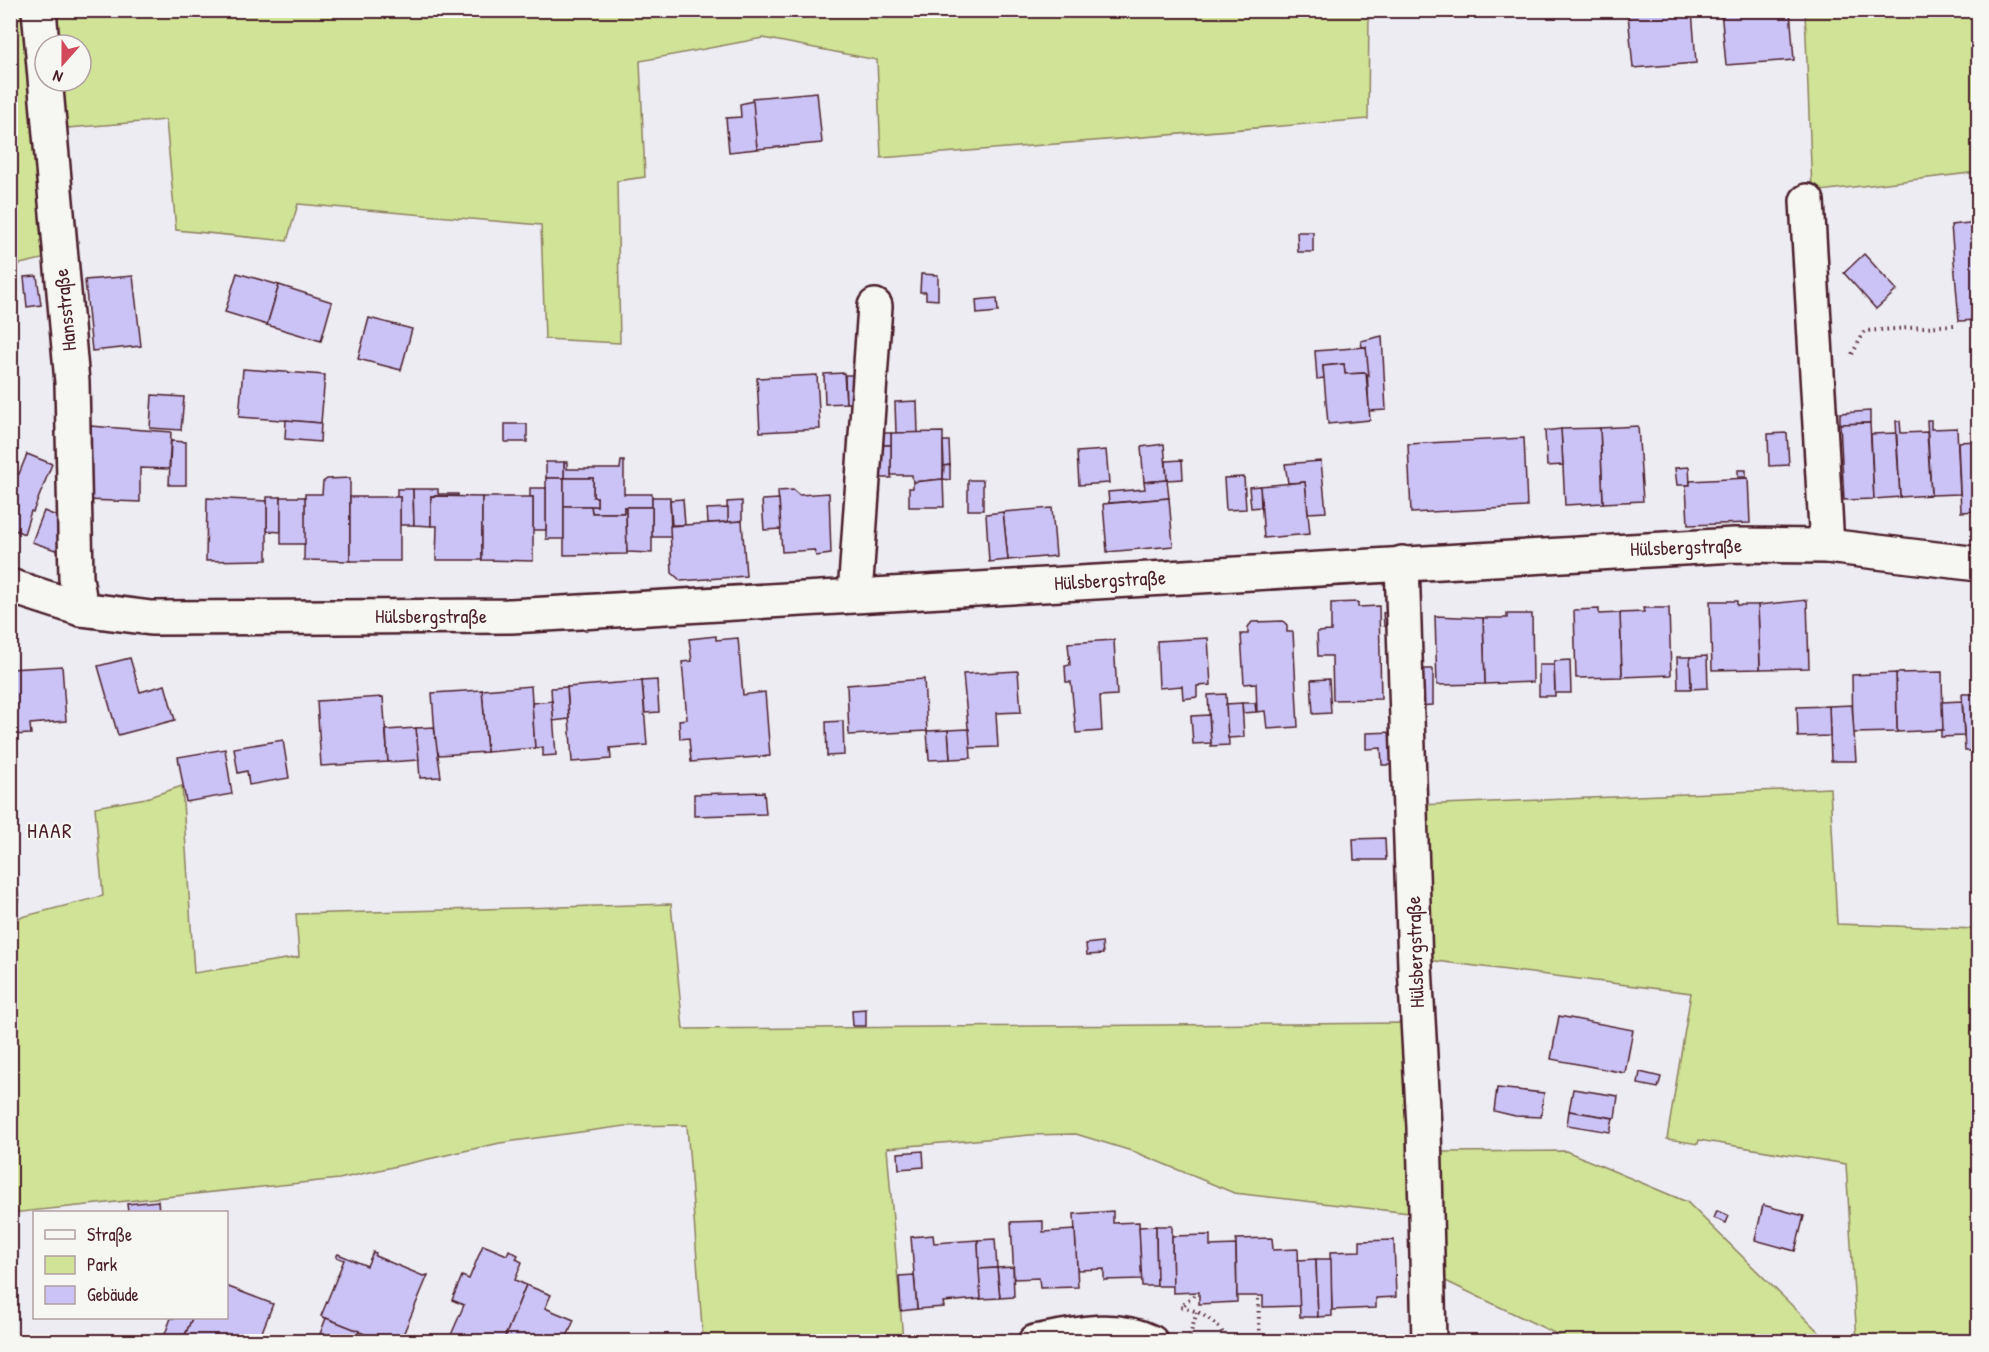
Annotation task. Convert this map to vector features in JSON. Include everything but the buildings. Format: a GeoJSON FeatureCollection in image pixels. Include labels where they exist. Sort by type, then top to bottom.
{"type":"FeatureCollection","features":[{"type":"Feature","properties":{"kind":"street","name":"Hansstraße"},"geometry":{"type":"LineString","coordinates":[[39,10],[72,382],[76,578],[81,609]]}},
{"type":"Feature","properties":{"kind":"street"},"geometry":{"type":"LineString","coordinates":[[1807,201],[1827,546]]}},
{"type":"Feature","properties":{"kind":"street"},"geometry":{"type":"LineString","coordinates":[[855,595],[874,306]]}},
{"type":"Feature","properties":{"kind":"street","name":"Hülsbergstraße"},"geometry":{"type":"LineString","coordinates":[[10,586],[81,609],[151,618],[511,616],[1402,562],[1734,545],[1827,546],[1978,564]]}},
{"type":"Feature","properties":{"kind":"street","name":"Hülsbergstraße"},"geometry":{"type":"LineString","coordinates":[[1402,562],[1414,966],[1425,1138],[1429,1341]]}},
{"type":"Feature","properties":{"kind":"street"},"geometry":{"type":"LineString","coordinates":[[1035,1341],[1094,1331],[1122,1333],[1151,1341]]}},
{"type":"Feature","properties":{"kind":"path"},"geometry":{"type":"LineString","coordinates":[[1847,362],[1864,331],[1954,325]]}},
{"type":"Feature","properties":{"kind":"path"},"geometry":{"type":"LineString","coordinates":[[1194,1295],[1181,1307],[1197,1312],[1222,1329],[1228,1341]]}},
{"type":"Feature","properties":{"kind":"path"},"geometry":{"type":"LineString","coordinates":[[1258,1299],[1260,1341]]}},
{"type":"Feature","properties":{"kind":"path"},"geometry":{"type":"LineString","coordinates":[[1188,1341],[1197,1312]]}},
{"type":"Feature","properties":{"kind":"green space"},"geometry":{"type":"Polygon","coordinates":[[[10,11],[1369,11],[1368,119],[881,158],[877,60],[763,38],[640,61],[645,177],[617,181],[620,343],[545,339],[541,225],[298,204],[287,241],[176,230],[166,120],[55,129],[64,254],[11,266],[10,11]]]}},
{"type":"Feature","properties":{"kind":"green space"},"geometry":{"type":"Polygon","coordinates":[[[1805,11],[1978,11],[1978,172],[1812,192],[1805,11]]]}},
{"type":"Feature","properties":{"kind":"green space"},"geometry":{"type":"Polygon","coordinates":[[[182,786],[194,973],[299,957],[296,914],[671,904],[683,1029],[1403,1023],[1410,1212],[1441,1189],[1442,1152],[1566,1151],[1687,1202],[1828,1341],[1571,1341],[1410,1264],[1409,1213],[1234,1193],[1135,1152],[1076,1134],[1030,1135],[887,1148],[903,1340],[898,1341],[703,1341],[687,1125],[625,1126],[500,1143],[339,1179],[11,1213],[10,920],[103,896],[95,807],[146,798],[182,786]]]}},
{"type":"Feature","properties":{"kind":"green space"},"geometry":{"type":"Polygon","coordinates":[[[1830,788],[1837,924],[1978,929],[1978,1341],[1857,1341],[1846,1164],[1699,1140],[1698,1144],[1667,1139],[1691,993],[1428,960],[1418,805],[1830,788]]]}},
{"type":"Feature","properties":{"kind":"district","name":"HAAR"},"geometry":{"type":"Point","coordinates":[50,831]}}]}
